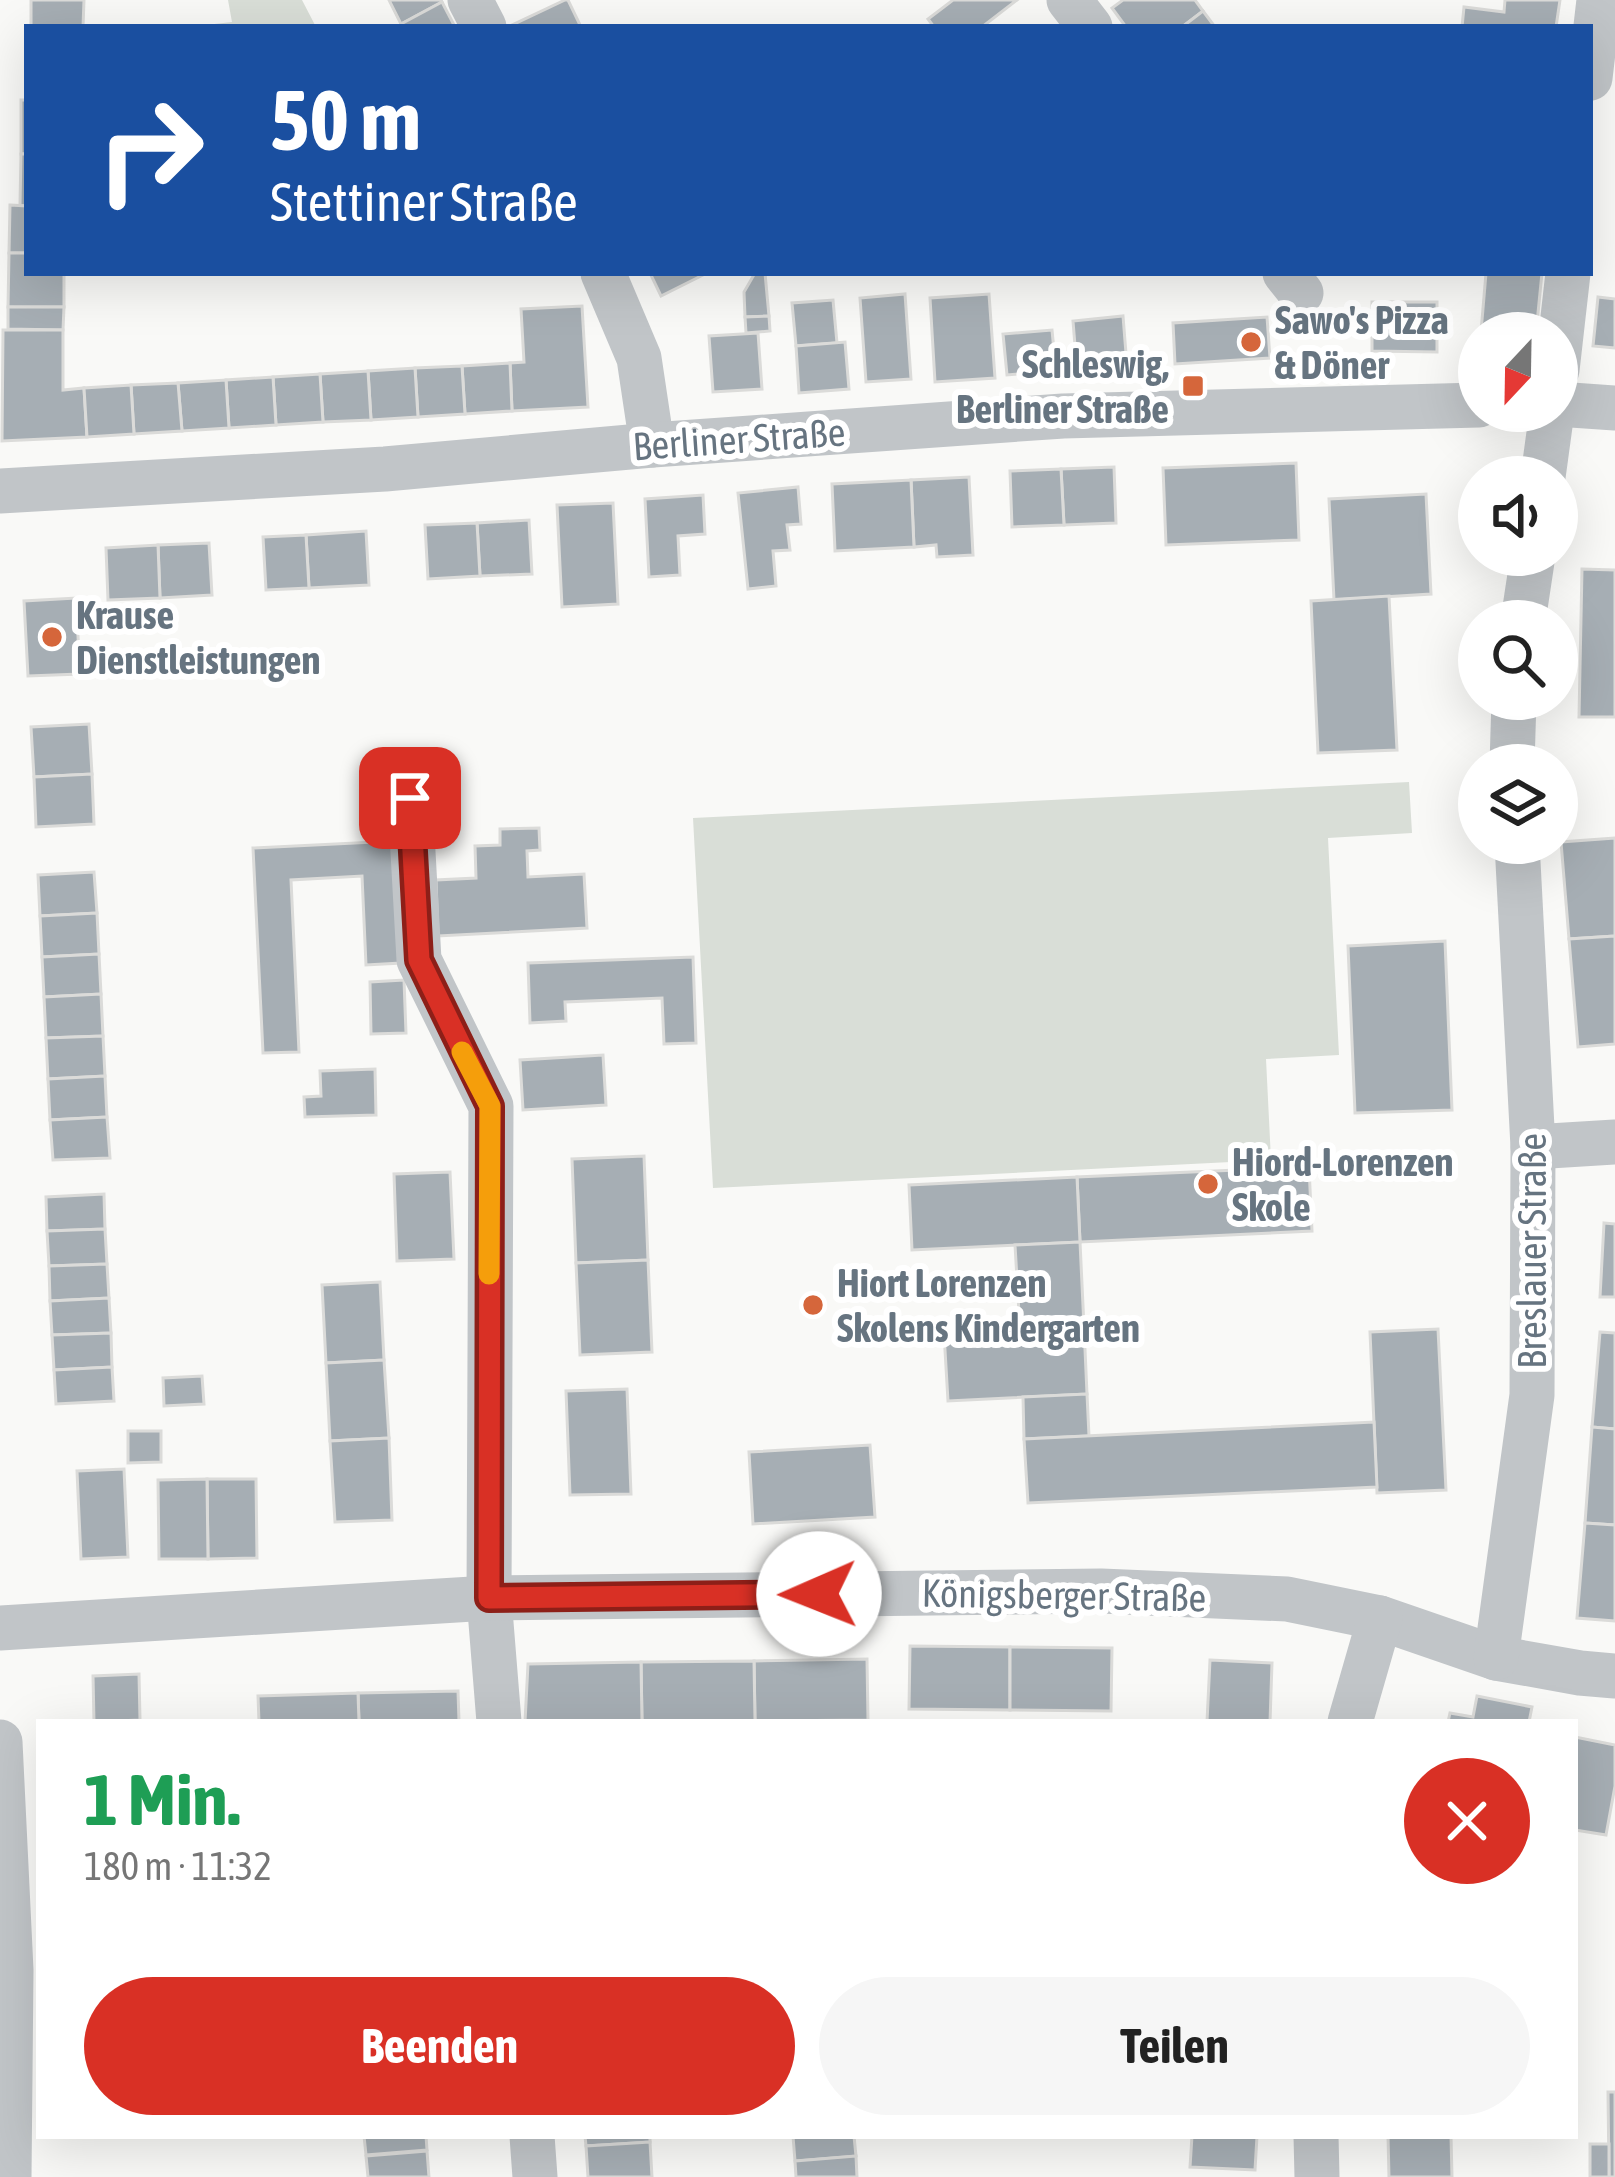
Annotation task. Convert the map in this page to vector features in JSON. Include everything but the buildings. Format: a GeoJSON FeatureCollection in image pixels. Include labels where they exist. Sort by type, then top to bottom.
{"type":"FeatureCollection","features":[{"type":"Feature","properties":{"kind":"street"},"geometry":{"type":"LineString","coordinates":[[1069,0],[1088,24]]}},
{"type":"Feature","properties":{"kind":"street"},"geometry":{"type":"LineString","coordinates":[[1593,52],[1599,0]]}},
{"type":"Feature","properties":{"kind":"street"},"geometry":{"type":"LineString","coordinates":[[604,276],[640,358],[652,446]]}},
{"type":"Feature","properties":{"kind":"street"},"geometry":{"type":"LineString","coordinates":[[1564,312],[1568,276]]}},
{"type":"Feature","properties":{"kind":"street","name":"Berliner Straße"},"geometry":{"type":"LineString","coordinates":[[0,491],[385,469],[1064,416],[1458,406]]}},
{"type":"Feature","properties":{"kind":"street"},"geometry":{"type":"LineString","coordinates":[[1578,407],[1615,408]]}},
{"type":"Feature","properties":{"kind":"street"},"geometry":{"type":"LineString","coordinates":[[410,798],[419,960],[490,1106],[489,1598],[499,1719]]}},
{"type":"Feature","properties":{"kind":"street","name":"Breslauer Straße"},"geometry":{"type":"LineString","coordinates":[[1496,1658],[1532,1395],[1533,1147],[1518,864]]}},
{"type":"Feature","properties":{"kind":"street"},"geometry":{"type":"LineString","coordinates":[[1533,1147],[1615,1142]]}},
{"type":"Feature","properties":{"kind":"street","name":"Königsberger Straße"},"geometry":{"type":"LineString","coordinates":[[0,1628],[489,1598],[1101,1591],[1287,1599],[1380,1618],[1496,1658],[1615,1676]]}},
{"type":"Feature","properties":{"kind":"street"},"geometry":{"type":"LineString","coordinates":[[1351,1719],[1380,1618]]}},
{"type":"Feature","properties":{"kind":"street"},"geometry":{"type":"LineString","coordinates":[[0,1742],[11,1970],[9,2177]]}},
{"type":"Feature","properties":{"kind":"street"},"geometry":{"type":"LineString","coordinates":[[532,2139],[535,2177]]}},
{"type":"Feature","properties":{"kind":"street"},"geometry":{"type":"LineString","coordinates":[[1316,2139],[1317,2177]]}},
{"type":"Feature","properties":{"kind":"shaded area"},"geometry":{"type":"Polygon","coordinates":[[[228,0],[302,0],[314,24],[214,24],[232,22],[228,0]]]}},
{"type":"Feature","properties":{"kind":"shaded area"},"geometry":{"type":"Polygon","coordinates":[[[1409,782],[1412,833],[1328,838],[1339,1055],[1266,1059],[1271,1160],[713,1188],[693,818],[1409,782]]]}},
{"type":"Feature","properties":{"kind":"slow traffic"},"geometry":{"type":"LineString","coordinates":[[462,1052],[490,1106],[489,1274]]}},
{"type":"Feature","properties":{"kind":"place","name":"Sawo's Pizza & Döner"},"geometry":{"type":"Point","coordinates":[1251,342]}},
{"type":"Feature","properties":{"kind":"place","name":"Schleswig, Berliner Straße"},"geometry":{"type":"Point","coordinates":[1193,386]}},
{"type":"Feature","properties":{"kind":"place","name":"Krause Dienstleistungen"},"geometry":{"type":"Point","coordinates":[52,637]}},
{"type":"Feature","properties":{"kind":"place","name":"Hiord-Lorenzen Skole"},"geometry":{"type":"Point","coordinates":[1208,1184]}},
{"type":"Feature","properties":{"kind":"place","name":"Hiort Lorenzen Skolens Kindergarten"},"geometry":{"type":"Point","coordinates":[813,1305]}},
{"type":"Feature","properties":{"kind":"route"},"geometry":{"type":"LineString","coordinates":[[410,798],[419,960],[490,1106],[489,1598],[819,1594]]}}]}
